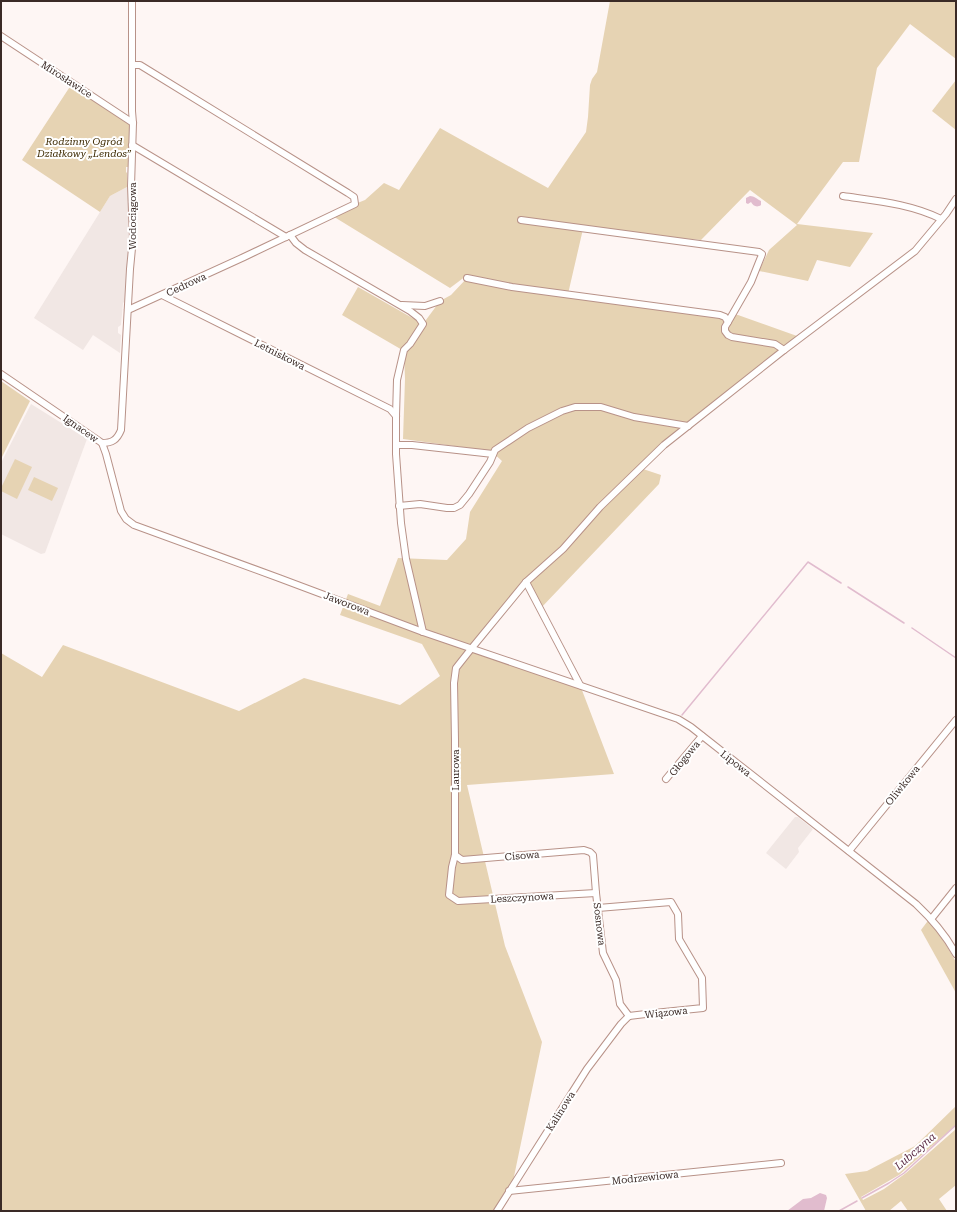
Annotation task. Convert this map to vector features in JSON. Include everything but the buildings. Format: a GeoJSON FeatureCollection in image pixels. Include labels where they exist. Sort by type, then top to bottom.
{"type":"FeatureCollection","features":[{"type":"Feature","properties":{"kind":"street","name":"Wodociągowa"},"geometry":{"type":"LineString","coordinates":[[102,443],[114,441],[120,430],[133,238],[131,186],[133,123],[132,1]]}},
{"type":"Feature","properties":{"kind":"street","name":"Mirosławice"},"geometry":{"type":"LineString","coordinates":[[1,36],[133,123]]}},
{"type":"Feature","properties":{"kind":"street","name":"Cedrowa"},"geometry":{"type":"LineString","coordinates":[[128,310],[244,257],[354,204],[354,196],[140,65],[133,65]]}},
{"type":"Feature","properties":{"kind":"street"},"geometry":{"type":"LineString","coordinates":[[132,145],[288,236],[305,250],[419,318],[423,324],[410,344],[404,350],[397,380],[396,445],[399,506],[406,560],[424,632]]}},
{"type":"Feature","properties":{"kind":"street"},"geometry":{"type":"LineString","coordinates":[[843,196],[898,204],[941,219]]}},
{"type":"Feature","properties":{"kind":"street","name":"Laurowa"},"geometry":{"type":"LineString","coordinates":[[449,895],[452,867],[455,856],[454,683],[456,668],[526,582],[563,549],[600,507],[664,445],[784,350],[915,251],[956,199]]}},
{"type":"Feature","properties":{"kind":"street"},"geometry":{"type":"LineString","coordinates":[[521,220],[758,252],[762,254],[751,282],[725,327],[725,331],[732,337],[775,344],[784,350]]}},
{"type":"Feature","properties":{"kind":"street"},"geometry":{"type":"LineString","coordinates":[[467,278],[512,287],[720,315],[725,317],[728,322]]}},
{"type":"Feature","properties":{"kind":"street","name":"Letniskowa"},"geometry":{"type":"LineString","coordinates":[[162,295],[390,409],[396,416]]}},
{"type":"Feature","properties":{"kind":"street"},"geometry":{"type":"LineString","coordinates":[[398,305],[421,307],[440,301]]}},
{"type":"Feature","properties":{"kind":"street","name":"Ignacew"},"geometry":{"type":"LineString","coordinates":[[1,374],[102,443],[122,511]]}},
{"type":"Feature","properties":{"kind":"street"},"geometry":{"type":"LineString","coordinates":[[399,506],[420,504],[454,508],[460,505],[465,500],[490,462],[495,450],[528,428],[562,411],[575,407],[601,407],[634,417],[688,426]]}},
{"type":"Feature","properties":{"kind":"street"},"geometry":{"type":"LineString","coordinates":[[396,445],[412,445],[493,454]]}},
{"type":"Feature","properties":{"kind":"street","name":"Jaworowa"},"geometry":{"type":"LineString","coordinates":[[122,511],[126,519],[134,525],[471,649],[580,685]]}},
{"type":"Feature","properties":{"kind":"street"},"geometry":{"type":"LineString","coordinates":[[526,582],[580,685]]}},
{"type":"Feature","properties":{"kind":"street","name":"Lipowa"},"geometry":{"type":"LineString","coordinates":[[580,685],[675,717],[687,724],[916,904],[932,918],[943,932],[956,954]]}},
{"type":"Feature","properties":{"kind":"street","name":"Oliwkowa"},"geometry":{"type":"LineString","coordinates":[[849,851],[956,720]]}},
{"type":"Feature","properties":{"kind":"street","name":"Głogowa"},"geometry":{"type":"LineString","coordinates":[[666,780],[702,736]]}},
{"type":"Feature","properties":{"kind":"street","name":"Cisowa"},"geometry":{"type":"LineString","coordinates":[[455,856],[462,860],[584,850],[590,852]]}},
{"type":"Feature","properties":{"kind":"street","name":"Sosnowa"},"geometry":{"type":"LineString","coordinates":[[590,852],[593,855],[596,893],[604,953],[616,980],[620,1004],[629,1016]]}},
{"type":"Feature","properties":{"kind":"street"},"geometry":{"type":"LineString","coordinates":[[932,918],[956,888]]}},
{"type":"Feature","properties":{"kind":"street","name":"Leszczynowa"},"geometry":{"type":"LineString","coordinates":[[449,895],[458,901],[596,893]]}},
{"type":"Feature","properties":{"kind":"street","name":"Wiązowa"},"geometry":{"type":"LineString","coordinates":[[598,908],[671,902],[678,914],[679,939],[702,978],[703,1008],[629,1016]]}},
{"type":"Feature","properties":{"kind":"street","name":"Kalinowa"},"geometry":{"type":"LineString","coordinates":[[497,1211],[587,1069],[621,1024],[629,1016]]}},
{"type":"Feature","properties":{"kind":"street","name":"Modrzewiowa"},"geometry":{"type":"LineString","coordinates":[[509,1191],[781,1163]]}},
{"type":"Feature","properties":{"kind":"shaded area"},"geometry":{"type":"Polygon","coordinates":[[[127,187],[131,233],[125,301],[123,303],[121,325],[118,327],[118,333],[121,335],[120,353],[93,335],[83,350],[34,318],[110,196],[127,187]]]}},
{"type":"Feature","properties":{"kind":"shaded area"},"geometry":{"type":"Polygon","coordinates":[[[750,196],[761,201],[761,205],[757,206],[751,202],[748,204],[746,203],[746,198],[750,196]]]}},
{"type":"Feature","properties":{"kind":"shaded area"},"geometry":{"type":"Polygon","coordinates":[[[31,404],[87,439],[45,553],[41,554],[1,534],[1,463],[31,404]]]}},
{"type":"Feature","properties":{"kind":"shaded area"},"geometry":{"type":"Polygon","coordinates":[[[795,817],[798,817],[813,829],[798,848],[799,852],[786,869],[766,853],[795,817]]]}},
{"type":"Feature","properties":{"kind":"shaded area"},"geometry":{"type":"Polygon","coordinates":[[[820,1193],[826,1195],[827,1198],[824,1211],[787,1211],[803,1199],[811,1198],[820,1193]]]}},
{"type":"Feature","properties":{"kind":"green space"},"geometry":{"type":"Polygon","coordinates":[[[610,1],[956,1],[956,59],[910,24],[877,68],[859,162],[843,162],[797,224],[873,233],[850,267],[817,260],[808,281],[759,271],[769,250],[797,225],[750,190],[701,240],[583,229],[568,294],[738,315],[797,336],[688,426],[640,468],[661,475],[659,484],[540,609],[527,583],[471,649],[580,685],[614,774],[467,785],[505,946],[542,1042],[511,1191],[494,1211],[1,1211],[1,653],[42,677],[63,645],[239,711],[304,678],[400,705],[440,676],[422,644],[340,615],[348,594],[380,606],[398,558],[447,560],[466,539],[470,512],[502,461],[491,451],[403,439],[405,379],[404,351],[342,315],[358,287],[423,324],[440,301],[451,295],[467,278],[466,276],[450,288],[331,215],[365,200],[384,183],[399,190],[440,128],[548,188],[586,132],[590,85],[597,72],[610,1]]]}},
{"type":"Feature","properties":{"kind":"green space"},"geometry":{"type":"Polygon","coordinates":[[[956,80],[956,130],[932,111],[956,80]]]}},
{"type":"Feature","properties":{"kind":"green space","name":"Rodzinny Ogród Działkowy „Lendos”"},"geometry":{"type":"Polygon","coordinates":[[[71,85],[130,123],[128,167],[126,167],[127,187],[110,196],[100,212],[22,160],[71,85]]]}},
{"type":"Feature","properties":{"kind":"green space"},"geometry":{"type":"Polygon","coordinates":[[[1,381],[30,401],[1,459],[1,381]]]}},
{"type":"Feature","properties":{"kind":"green space"},"geometry":{"type":"Polygon","coordinates":[[[15,459],[32,467],[17,499],[1,491],[1,488],[15,459]]]}},
{"type":"Feature","properties":{"kind":"green space"},"geometry":{"type":"Polygon","coordinates":[[[34,477],[58,488],[52,501],[28,490],[34,477]]]}},
{"type":"Feature","properties":{"kind":"green space"},"geometry":{"type":"Polygon","coordinates":[[[930,918],[956,962],[956,993],[921,930],[930,918]]]}},
{"type":"Feature","properties":{"kind":"green space"},"geometry":{"type":"Polygon","coordinates":[[[956,1106],[956,1125],[899,1175],[861,1197],[863,1200],[884,1189],[906,1173],[956,1129],[956,1185],[939,1199],[947,1211],[908,1211],[901,1201],[889,1211],[866,1211],[845,1174],[867,1171],[915,1146],[956,1106]]]}},
{"type":"Feature","properties":{"kind":"waterway"},"geometry":{"type":"LineString","coordinates":[[682,715],[808,562],[841,583]]}},
{"type":"Feature","properties":{"kind":"waterway"},"geometry":{"type":"LineString","coordinates":[[848,587],[904,623]]}},
{"type":"Feature","properties":{"kind":"waterway"},"geometry":{"type":"LineString","coordinates":[[912,628],[956,658]]}},
{"type":"Feature","properties":{"kind":"waterway","name":"Lubczyna"},"geometry":{"type":"LineString","coordinates":[[862,1198],[904,1173],[956,1125]]}},
{"type":"Feature","properties":{"kind":"waterway","name":"Lubczyna"},"geometry":{"type":"LineString","coordinates":[[839,1211],[857,1201]]}}]}
